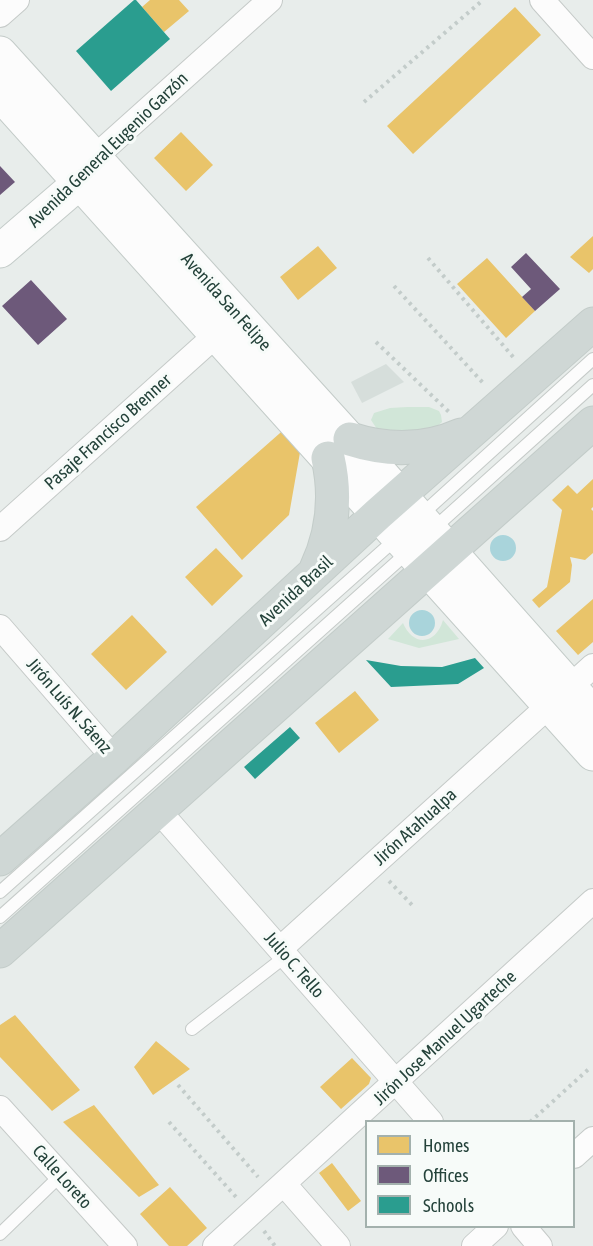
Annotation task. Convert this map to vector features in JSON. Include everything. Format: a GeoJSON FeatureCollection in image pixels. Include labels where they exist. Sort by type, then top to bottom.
{"type":"FeatureCollection","features":[{"type":"Feature","properties":{"kind":"main road","name":"Avenida San Felipe"},"geometry":{"type":"LineString","coordinates":[[0,52],[87,170],[216,334],[339,449]]}},
{"type":"Feature","properties":{"kind":"main road","name":"Avenida San Felipe"},"geometry":{"type":"LineString","coordinates":[[0,94],[87,170],[414,533],[571,686]]}},
{"type":"Feature","properties":{"kind":"main road","name":"Avenida General Eugenio Garzón"},"geometry":{"type":"LineString","coordinates":[[0,251],[87,170]]}},
{"type":"Feature","properties":{"kind":"main road","name":"Avenida Brasil"},"geometry":{"type":"LineString","coordinates":[[0,951],[158,810],[414,533],[473,428],[593,324]]}},
{"type":"Feature","properties":{"kind":"main road","name":"Avenida Brasil"},"geometry":{"type":"LineString","coordinates":[[0,859],[310,578],[414,533],[593,423]]}},
{"type":"Feature","properties":{"kind":"main road"},"geometry":{"type":"LineString","coordinates":[[310,578],[324,551],[332,521],[333,484],[339,449],[415,448],[443,442],[473,428]]}},
{"type":"Feature","properties":{"kind":"main road"},"geometry":{"type":"LineString","coordinates":[[571,686],[593,713]]}},
{"type":"Feature","properties":{"kind":"main road"},"geometry":{"type":"LineString","coordinates":[[571,686],[593,754]]}},
{"type":"Feature","properties":{"kind":"street"},"geometry":{"type":"LineString","coordinates":[[0,15],[17,0]]}},
{"type":"Feature","properties":{"kind":"street","name":"Avenida General Eugenio Garzón"},"geometry":{"type":"LineString","coordinates":[[87,170],[270,0]]}},
{"type":"Feature","properties":{"kind":"street"},"geometry":{"type":"LineString","coordinates":[[542,0],[593,57]]}},
{"type":"Feature","properties":{"kind":"street","name":"Pasaje Francisco Brenner"},"geometry":{"type":"LineString","coordinates":[[0,529],[216,334]]}},
{"type":"Feature","properties":{"kind":"street","name":"Jirón Luís N. Sáenz"},"geometry":{"type":"LineString","coordinates":[[0,627],[114,758]]}},
{"type":"Feature","properties":{"kind":"street","name":"Jirón Atahualpa"},"geometry":{"type":"LineString","coordinates":[[283,952],[374,864],[571,686]]}},
{"type":"Feature","properties":{"kind":"street","name":"Julio C. Tello"},"geometry":{"type":"LineString","coordinates":[[158,810],[429,1120]]}},
{"type":"Feature","properties":{"kind":"street","name":"Jirón Jose Manuel Ugarteche"},"geometry":{"type":"LineString","coordinates":[[215,1246],[593,901]]}},
{"type":"Feature","properties":{"kind":"street","name":"Calle Loreto"},"geometry":{"type":"LineString","coordinates":[[0,1108],[125,1246]]}},
{"type":"Feature","properties":{"kind":"street"},"geometry":{"type":"LineString","coordinates":[[575,1154],[593,1139]]}},
{"type":"Feature","properties":{"kind":"street"},"geometry":{"type":"LineString","coordinates":[[278,1189],[338,1246]]}},
{"type":"Feature","properties":{"kind":"street"},"geometry":{"type":"LineString","coordinates":[[474,1246],[495,1228]]}},
{"type":"Feature","properties":{"kind":"street"},"geometry":{"type":"LineString","coordinates":[[524,1228],[540,1246]]}},
{"type":"Feature","properties":{"kind":"lane","name":"Avenida Brasil"},"geometry":{"type":"LineString","coordinates":[[0,917],[414,533],[593,359]]}},
{"type":"Feature","properties":{"kind":"lane","name":"Avenida Brasil"},"geometry":{"type":"LineString","coordinates":[[0,892],[414,533],[593,385]]}},
{"type":"Feature","properties":{"kind":"lane"},"geometry":{"type":"LineString","coordinates":[[192,1029],[283,952]]}},
{"type":"Feature","properties":{"kind":"lane"},"geometry":{"type":"LineString","coordinates":[[0,1234],[61,1175]]}},
{"type":"Feature","properties":{"kind":"path"},"geometry":{"type":"LineString","coordinates":[[364,102],[483,0]]}},
{"type":"Feature","properties":{"kind":"path"},"geometry":{"type":"LineString","coordinates":[[428,258],[532,378]]}},
{"type":"Feature","properties":{"kind":"path"},"geometry":{"type":"LineString","coordinates":[[394,286],[502,404]]}},
{"type":"Feature","properties":{"kind":"path"},"geometry":{"type":"LineString","coordinates":[[376,342],[473,428]]}},
{"type":"Feature","properties":{"kind":"path"},"geometry":{"type":"LineString","coordinates":[[374,864],[413,906]]}},
{"type":"Feature","properties":{"kind":"path"},"geometry":{"type":"LineString","coordinates":[[532,1120],[591,1067]]}},
{"type":"Feature","properties":{"kind":"path"},"geometry":{"type":"LineString","coordinates":[[178,1085],[278,1189]]}},
{"type":"Feature","properties":{"kind":"path"},"geometry":{"type":"LineString","coordinates":[[169,1122],[251,1214]]}},
{"type":"Feature","properties":{"kind":"shaded area"},"geometry":{"type":"Polygon","coordinates":[[[386,364],[404,382],[362,403],[351,382],[386,364]]]}},
{"type":"Feature","properties":{"kind":"green space"},"geometry":{"type":"Polygon","coordinates":[[[429,407],[439,411],[442,422],[430,429],[402,432],[377,429],[371,420],[374,413],[390,408],[429,407]]]}},
{"type":"Feature","properties":{"kind":"green space"},"geometry":{"type":"Polygon","coordinates":[[[443,620],[459,639],[419,648],[388,639],[403,623],[412,636],[424,640],[430,638],[440,628],[443,620]]]}},
{"type":"Feature","properties":{"kind":"water"},"geometry":{"type":"Polygon","coordinates":[[[503,535],[512,539],[516,548],[512,557],[503,561],[494,557],[490,548],[494,539],[503,535]]]}},
{"type":"Feature","properties":{"kind":"water"},"geometry":{"type":"Polygon","coordinates":[[[422,610],[431,614],[435,623],[431,632],[422,636],[413,632],[409,623],[413,614],[422,610]]]}},
{"type":"Feature","properties":{"kind":"building: Homes"},"geometry":{"type":"Polygon","coordinates":[[[150,0],[179,0],[189,11],[164,32],[142,7],[150,0]]]}},
{"type":"Feature","properties":{"kind":"building: Homes"},"geometry":{"type":"Polygon","coordinates":[[[515,7],[541,35],[413,154],[387,126],[515,7]]]}},
{"type":"Feature","properties":{"kind":"building: Homes"},"geometry":{"type":"Polygon","coordinates":[[[181,132],[213,165],[186,191],[154,158],[181,132]]]}},
{"type":"Feature","properties":{"kind":"building: Homes"},"geometry":{"type":"Polygon","coordinates":[[[593,236],[593,269],[589,273],[570,257],[593,236]]]}},
{"type":"Feature","properties":{"kind":"building: Homes"},"geometry":{"type":"Polygon","coordinates":[[[318,246],[337,268],[298,300],[280,277],[318,246]]]}},
{"type":"Feature","properties":{"kind":"building: Homes"},"geometry":{"type":"Polygon","coordinates":[[[487,258],[535,311],[506,338],[457,284],[487,258]]]}},
{"type":"Feature","properties":{"kind":"building: Homes"},"geometry":{"type":"Polygon","coordinates":[[[288,426],[302,441],[289,515],[242,560],[196,507],[288,426]]]}},
{"type":"Feature","properties":{"kind":"building: Homes"},"geometry":{"type":"Polygon","coordinates":[[[593,479],[593,507],[591,509],[593,511],[593,553],[585,560],[570,557],[572,565],[570,582],[539,608],[532,600],[547,587],[562,510],[552,500],[568,485],[577,494],[593,479]]]}},
{"type":"Feature","properties":{"kind":"building: Homes"},"geometry":{"type":"Polygon","coordinates":[[[216,548],[243,576],[212,606],[185,577],[216,548]]]}},
{"type":"Feature","properties":{"kind":"building: Homes"},"geometry":{"type":"Polygon","coordinates":[[[593,599],[593,642],[578,655],[556,631],[593,599]]]}},
{"type":"Feature","properties":{"kind":"building: Homes"},"geometry":{"type":"Polygon","coordinates":[[[132,615],[167,652],[126,690],[91,654],[132,615]]]}},
{"type":"Feature","properties":{"kind":"building: Homes"},"geometry":{"type":"Polygon","coordinates":[[[355,691],[379,720],[339,753],[315,723],[355,691]]]}},
{"type":"Feature","properties":{"kind":"building: Homes"},"geometry":{"type":"Polygon","coordinates":[[[15,1015],[80,1090],[52,1111],[0,1057],[0,1025],[15,1015]]]}},
{"type":"Feature","properties":{"kind":"building: Homes"},"geometry":{"type":"Polygon","coordinates":[[[156,1041],[190,1069],[153,1095],[134,1067],[156,1041]]]}},
{"type":"Feature","properties":{"kind":"building: Homes"},"geometry":{"type":"Polygon","coordinates":[[[352,1058],[371,1078],[369,1084],[341,1109],[320,1087],[352,1058]]]}},
{"type":"Feature","properties":{"kind":"building: Homes"},"geometry":{"type":"Polygon","coordinates":[[[94,1105],[159,1185],[139,1197],[63,1122],[94,1105]]]}},
{"type":"Feature","properties":{"kind":"building: Homes"},"geometry":{"type":"Polygon","coordinates":[[[332,1163],[361,1201],[348,1211],[319,1173],[332,1163]]]}},
{"type":"Feature","properties":{"kind":"building: Homes"},"geometry":{"type":"Polygon","coordinates":[[[170,1187],[207,1228],[187,1246],[169,1246],[140,1214],[170,1187]]]}},
{"type":"Feature","properties":{"kind":"building: Offices"},"geometry":{"type":"Polygon","coordinates":[[[0,166],[15,182],[0,195],[0,166]]]}},
{"type":"Feature","properties":{"kind":"building: Offices"},"geometry":{"type":"Polygon","coordinates":[[[526,253],[560,289],[535,311],[522,297],[531,289],[511,267],[526,253]]]}},
{"type":"Feature","properties":{"kind":"building: Offices"},"geometry":{"type":"Polygon","coordinates":[[[31,280],[67,319],[38,345],[2,306],[31,280]]]}},
{"type":"Feature","properties":{"kind":"building: Schools"},"geometry":{"type":"Polygon","coordinates":[[[134,0],[170,39],[111,91],[76,51],[134,0]]]}},
{"type":"Feature","properties":{"kind":"building: Schools"},"geometry":{"type":"Polygon","coordinates":[[[475,658],[484,668],[458,684],[391,687],[366,660],[401,666],[442,667],[475,658]]]}},
{"type":"Feature","properties":{"kind":"building: Schools"},"geometry":{"type":"Polygon","coordinates":[[[290,727],[300,738],[255,779],[244,767],[290,727]]]}}]}
